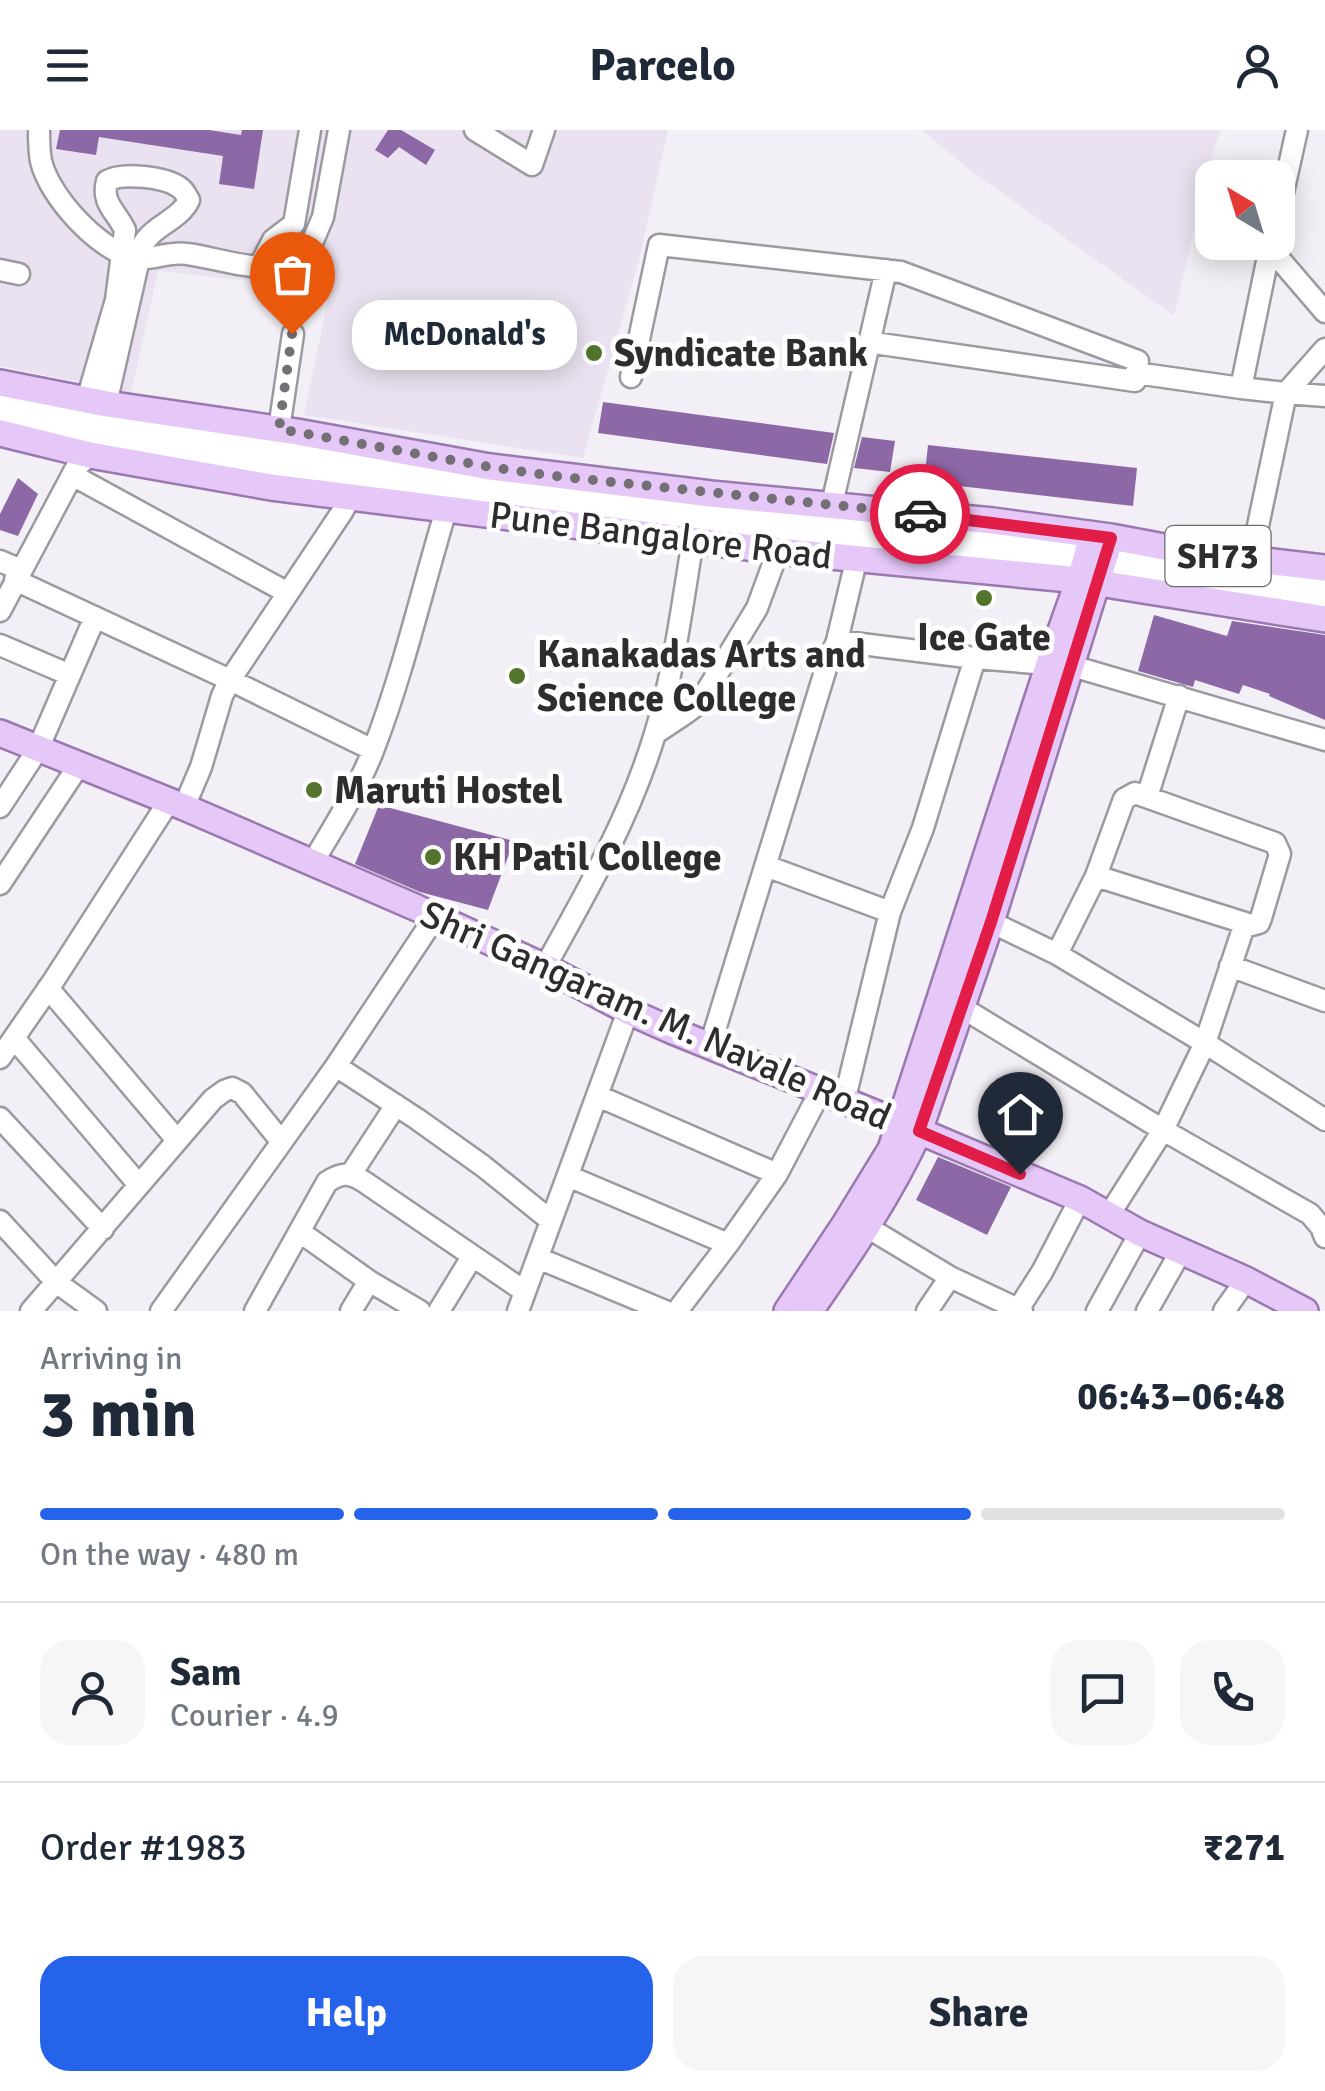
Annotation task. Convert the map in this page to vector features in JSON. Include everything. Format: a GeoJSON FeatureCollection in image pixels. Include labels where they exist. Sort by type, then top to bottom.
{"type":"FeatureCollection","features":[{"type":"Feature","properties":{"kind":"main road","name":"Pune Bangalore Road"},"geometry":{"type":"LineString","coordinates":[[0,383],[87,436],[271,487],[950,569],[1196,552],[1325,568]]}},
{"type":"Feature","properties":{"kind":"main road","name":"Pune Bangalore Road"},"geometry":{"type":"LineString","coordinates":[[0,433],[87,436],[279,429],[490,467],[993,521],[1095,559],[1325,618]]}},
{"type":"Feature","properties":{"kind":"main road"},"geometry":{"type":"LineString","coordinates":[[787,1311],[891,1149],[909,1128],[1095,559]]}},
{"type":"Feature","properties":{"kind":"main road"},"geometry":{"type":"LineString","coordinates":[[810,1311],[867,1227],[961,1007],[991,922],[1061,665]]}},
{"type":"Feature","properties":{"kind":"main road","name":"Shri Gangaram. M. Navale Road"},"geometry":{"type":"LineString","coordinates":[[0,733],[177,804],[435,917],[545,967],[628,1012],[1080,1199],[1140,1233],[1305,1311]]}},
{"type":"Feature","properties":{"kind":"street"},"geometry":{"type":"LineString","coordinates":[[39,130],[41,162],[58,195],[75,219],[127,262]]}},
{"type":"Feature","properties":{"kind":"street"},"geometry":{"type":"LineString","coordinates":[[291,222],[300,130]]}},
{"type":"Feature","properties":{"kind":"street"},"geometry":{"type":"LineString","coordinates":[[291,222],[310,130]]}},
{"type":"Feature","properties":{"kind":"street"},"geometry":{"type":"LineString","coordinates":[[127,262],[181,252],[264,260],[308,255],[323,217],[339,130]]}},
{"type":"Feature","properties":{"kind":"street"},"geometry":{"type":"LineString","coordinates":[[475,130],[532,164],[544,130]]}},
{"type":"Feature","properties":{"kind":"street"},"geometry":{"type":"LineString","coordinates":[[1290,160],[1296,130]]}},
{"type":"Feature","properties":{"kind":"street"},"geometry":{"type":"LineString","coordinates":[[0,611],[87,436],[126,322],[127,262],[125,230],[104,194],[107,181],[117,175],[176,184],[189,200],[187,208],[148,236],[127,262],[87,436]]}},
{"type":"Feature","properties":{"kind":"street"},"geometry":{"type":"LineString","coordinates":[[264,260],[255,253],[270,228],[323,217]]}},
{"type":"Feature","properties":{"kind":"street"},"geometry":{"type":"LineString","coordinates":[[631,377],[659,244],[901,272],[1138,360],[1136,380],[874,343]]}},
{"type":"Feature","properties":{"kind":"street"},"geometry":{"type":"LineString","coordinates":[[1242,388],[1268,260]]}},
{"type":"Feature","properties":{"kind":"street"},"geometry":{"type":"LineString","coordinates":[[1283,260],[1325,312]]}},
{"type":"Feature","properties":{"kind":"street"},"geometry":{"type":"LineString","coordinates":[[832,504],[886,270]]}},
{"type":"Feature","properties":{"kind":"street"},"geometry":{"type":"LineString","coordinates":[[116,300],[126,322]]}},
{"type":"Feature","properties":{"kind":"street"},"geometry":{"type":"LineString","coordinates":[[279,429],[292,334]]}},
{"type":"Feature","properties":{"kind":"street"},"geometry":{"type":"LineString","coordinates":[[1251,559],[1286,393],[1325,349]]}},
{"type":"Feature","properties":{"kind":"street"},"geometry":{"type":"LineString","coordinates":[[1136,374],[1325,396]]}},
{"type":"Feature","properties":{"kind":"street"},"geometry":{"type":"LineString","coordinates":[[0,400],[87,436],[288,594]]}},
{"type":"Feature","properties":{"kind":"street"},"geometry":{"type":"LineString","coordinates":[[0,418],[332,478],[476,498],[872,545],[1095,559],[1325,583]]}},
{"type":"Feature","properties":{"kind":"street"},"geometry":{"type":"LineString","coordinates":[[0,1058],[177,804],[205,754],[230,680],[351,496]]}},
{"type":"Feature","properties":{"kind":"street"},"geometry":{"type":"LineString","coordinates":[[312,864],[374,750],[446,510]]}},
{"type":"Feature","properties":{"kind":"street"},"geometry":{"type":"LineString","coordinates":[[545,967],[612,844],[656,733],[693,540]]}},
{"type":"Feature","properties":{"kind":"street"},"geometry":{"type":"LineString","coordinates":[[656,733],[698,703],[708,689],[757,608],[778,551]]}},
{"type":"Feature","properties":{"kind":"street"},"geometry":{"type":"LineString","coordinates":[[710,1046],[826,665],[837,640],[857,558]]}},
{"type":"Feature","properties":{"kind":"street"},"geometry":{"type":"LineString","coordinates":[[1095,559],[1325,602]]}},
{"type":"Feature","properties":{"kind":"street"},"geometry":{"type":"LineString","coordinates":[[0,561],[96,618],[374,750]]}},
{"type":"Feature","properties":{"kind":"street"},"geometry":{"type":"LineString","coordinates":[[0,807],[38,749],[96,618]]}},
{"type":"Feature","properties":{"kind":"street"},"geometry":{"type":"LineString","coordinates":[[837,640],[1061,665],[1325,740]]}},
{"type":"Feature","properties":{"kind":"street"},"geometry":{"type":"LineString","coordinates":[[0,645],[70,675]]}},
{"type":"Feature","properties":{"kind":"street"},"geometry":{"type":"LineString","coordinates":[[844,1102],[890,912],[923,828],[975,658]]}},
{"type":"Feature","properties":{"kind":"street"},"geometry":{"type":"LineString","coordinates":[[1147,797],[1180,696]]}},
{"type":"Feature","properties":{"kind":"street"},"geometry":{"type":"LineString","coordinates":[[0,884],[80,765]]}},
{"type":"Feature","properties":{"kind":"street"},"geometry":{"type":"LineString","coordinates":[[1057,954],[1096,876],[1124,799],[1135,793],[1275,842],[1280,854],[1261,918],[1252,925],[1096,876]]}},
{"type":"Feature","properties":{"kind":"street"},"geometry":{"type":"LineString","coordinates":[[766,866],[890,912]]}},
{"type":"Feature","properties":{"kind":"street"},"geometry":{"type":"LineString","coordinates":[[160,1311],[336,1066],[435,917]]}},
{"type":"Feature","properties":{"kind":"street"},"geometry":{"type":"LineString","coordinates":[[991,922],[1057,954],[1205,1042],[1325,1120]]}},
{"type":"Feature","properties":{"kind":"street"},"geometry":{"type":"LineString","coordinates":[[1109,1215],[1162,1130],[1205,1042],[1245,923]]}},
{"type":"Feature","properties":{"kind":"street"},"geometry":{"type":"LineString","coordinates":[[1230,966],[1325,1001]]}},
{"type":"Feature","properties":{"kind":"street"},"geometry":{"type":"LineString","coordinates":[[48,988],[177,1140]]}},
{"type":"Feature","properties":{"kind":"street"},"geometry":{"type":"LineString","coordinates":[[961,1007],[1162,1130],[1310,1214],[1322,1226],[1325,1237]]}},
{"type":"Feature","properties":{"kind":"street"},"geometry":{"type":"LineString","coordinates":[[255,1311],[328,1182],[339,1174],[352,1174],[472,1257],[521,1301],[628,1012]]}},
{"type":"Feature","properties":{"kind":"street"},"geometry":{"type":"LineString","coordinates":[[14,1038],[138,1184]]}},
{"type":"Feature","properties":{"kind":"street"},"geometry":{"type":"LineString","coordinates":[[336,1066],[482,1166],[550,1220]]}},
{"type":"Feature","properties":{"kind":"street"},"geometry":{"type":"LineString","coordinates":[[31,1311],[138,1184],[224,1091],[232,1088],[242,1093],[281,1142]]}},
{"type":"Feature","properties":{"kind":"street"},"geometry":{"type":"LineString","coordinates":[[676,1311],[777,1174],[820,1092]]}},
{"type":"Feature","properties":{"kind":"street"},"geometry":{"type":"LineString","coordinates":[[598,1096],[777,1174]]}},
{"type":"Feature","properties":{"kind":"street"},"geometry":{"type":"LineString","coordinates":[[352,1174],[396,1105]]}},
{"type":"Feature","properties":{"kind":"street"},"geometry":{"type":"LineString","coordinates":[[0,1118],[103,1229]]}},
{"type":"Feature","properties":{"kind":"street"},"geometry":{"type":"LineString","coordinates":[[568,1176],[728,1244]]}},
{"type":"Feature","properties":{"kind":"street"},"geometry":{"type":"LineString","coordinates":[[867,1227],[950,1276],[1019,1310],[1080,1199]]}},
{"type":"Feature","properties":{"kind":"street"},"geometry":{"type":"LineString","coordinates":[[0,1221],[56,1282],[96,1311]]}},
{"type":"Feature","properties":{"kind":"street"},"geometry":{"type":"LineString","coordinates":[[300,1232],[420,1311]]}},
{"type":"Feature","properties":{"kind":"street"},"geometry":{"type":"LineString","coordinates":[[1097,1311],[1140,1233]]}},
{"type":"Feature","properties":{"kind":"street"},"geometry":{"type":"LineString","coordinates":[[1147,1311],[1181,1251]]}},
{"type":"Feature","properties":{"kind":"street"},"geometry":{"type":"LineString","coordinates":[[439,1311],[472,1257]]}},
{"type":"Feature","properties":{"kind":"street"},"geometry":{"type":"LineString","coordinates":[[538,1258],[640,1306],[665,1311]]}},
{"type":"Feature","properties":{"kind":"street"},"geometry":{"type":"LineString","coordinates":[[927,1311],[950,1276]]}},
{"type":"Feature","properties":{"kind":"street"},"geometry":{"type":"LineString","coordinates":[[1224,1311],[1246,1280]]}},
{"type":"Feature","properties":{"kind":"street"},"geometry":{"type":"LineString","coordinates":[[351,1311],[369,1281]]}},
{"type":"Feature","properties":{"kind":"shaded area"},"geometry":{"type":"Polygon","coordinates":[[[0,130],[668,130],[639,260],[583,458],[304,415],[330,290],[158,271],[131,393],[0,366],[0,130]]]}},
{"type":"Feature","properties":{"kind":"shaded area"},"geometry":{"type":"Polygon","coordinates":[[[922,130],[1221,130],[1211,160],[1195,160],[1195,226],[1174,316],[970,170],[922,130]]]}},
{"type":"Feature","properties":{"kind":"building"},"geometry":{"type":"Polygon","coordinates":[[[60,130],[209,130],[241,135],[242,130],[263,130],[254,189],[219,184],[223,156],[99,137],[96,155],[56,149],[60,130]]]}},
{"type":"Feature","properties":{"kind":"building"},"geometry":{"type":"Polygon","coordinates":[[[388,130],[401,130],[435,150],[426,165],[399,147],[388,158],[375,150],[388,130]]]}},
{"type":"Feature","properties":{"kind":"building"},"geometry":{"type":"Polygon","coordinates":[[[603,402],[834,433],[827,464],[598,433],[603,402]]]}},
{"type":"Feature","properties":{"kind":"building"},"geometry":{"type":"Polygon","coordinates":[[[862,437],[895,441],[890,472],[854,468],[862,437]]]}},
{"type":"Feature","properties":{"kind":"building"},"geometry":{"type":"Polygon","coordinates":[[[928,445],[1137,468],[1133,506],[924,482],[928,445]]]}},
{"type":"Feature","properties":{"kind":"building"},"geometry":{"type":"Polygon","coordinates":[[[18,478],[38,494],[18,536],[0,530],[0,514],[18,478]]]}},
{"type":"Feature","properties":{"kind":"building"},"geometry":{"type":"Polygon","coordinates":[[[1154,615],[1227,636],[1232,621],[1325,635],[1325,720],[1243,685],[1239,694],[1195,680],[1193,687],[1138,671],[1154,615]]]}},
{"type":"Feature","properties":{"kind":"building","name":"KH Patil College"},"geometry":{"type":"Polygon","coordinates":[[[379,805],[514,841],[488,910],[420,892],[355,864],[379,805]]]}},
{"type":"Feature","properties":{"kind":"building"},"geometry":{"type":"Polygon","coordinates":[[[938,1157],[1011,1187],[987,1235],[916,1200],[938,1157]]]}},
{"type":"Feature","properties":{"kind":"way so far"},"geometry":{"type":"LineString","coordinates":[[292,334],[279,429],[554,476],[920,514]]}},
{"type":"Feature","properties":{"kind":"place","name":"McDonald's"},"geometry":{"type":"Point","coordinates":[292,334]}},
{"type":"Feature","properties":{"kind":"place","name":"Syndicate Bank"},"geometry":{"type":"Point","coordinates":[594,353]}},
{"type":"Feature","properties":{"kind":"place","name":"Ice Gate"},"geometry":{"type":"Point","coordinates":[984,598]}},
{"type":"Feature","properties":{"kind":"place","name":"Kanakadas Arts and Science College"},"geometry":{"type":"Point","coordinates":[517,676]}},
{"type":"Feature","properties":{"kind":"place","name":"Maruti Hostel"},"geometry":{"type":"Point","coordinates":[314,790]}},
{"type":"Feature","properties":{"kind":"place","name":"KH Patil College"},"geometry":{"type":"Point","coordinates":[433,857]}},
{"type":"Feature","properties":{"kind":"route"},"geometry":{"type":"LineString","coordinates":[[920,514],[1111,538],[991,922],[919,1131],[1020,1174]]}}]}
